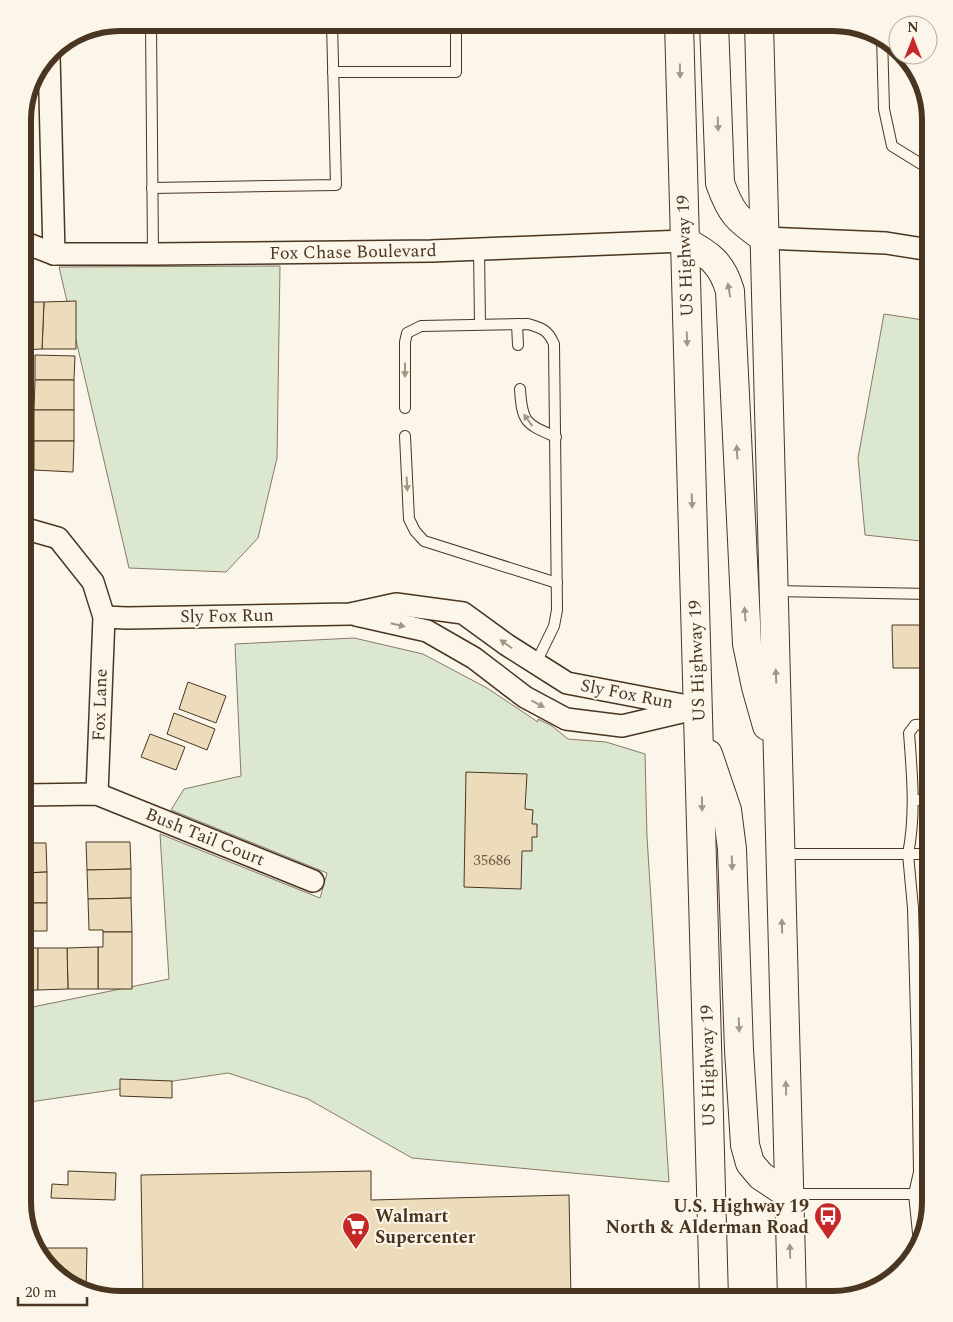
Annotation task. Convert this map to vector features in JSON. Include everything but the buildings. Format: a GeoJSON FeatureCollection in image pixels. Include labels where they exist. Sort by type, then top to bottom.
{"type":"FeatureCollection","features":[{"type":"Feature","properties":{"kind":"highway","name":"US Highway 19"},"geometry":{"type":"LineString","coordinates":[[679,31],[714,1291]]}},
{"type":"Feature","properties":{"kind":"highway"},"geometry":{"type":"LineString","coordinates":[[714,31],[720,183],[728,204],[742,222],[764,238]]}},
{"type":"Feature","properties":{"kind":"highway"},"geometry":{"type":"LineString","coordinates":[[759,31],[792,1291]]}},
{"type":"Feature","properties":{"kind":"highway"},"geometry":{"type":"LineString","coordinates":[[684,241],[706,252],[720,267],[726,276],[730,291],[747,644],[756,687],[778,764]]}},
{"type":"Feature","properties":{"kind":"highway"},"geometry":{"type":"LineString","coordinates":[[699,720],[727,810],[732,849],[739,1050],[745,1145],[750,1163],[761,1176],[788,1194]]}},
{"type":"Feature","properties":{"kind":"street"},"geometry":{"type":"LineString","coordinates":[[49,67],[54,254]]}},
{"type":"Feature","properties":{"kind":"street"},"geometry":{"type":"LineString","coordinates":[[764,238],[886,243],[922,249]]}},
{"type":"Feature","properties":{"kind":"street","name":"Fox Chase Boulevard"},"geometry":{"type":"LineString","coordinates":[[31,245],[54,254],[153,254],[479,249],[684,241]]}},
{"type":"Feature","properties":{"kind":"street"},"geometry":{"type":"LineString","coordinates":[[31,530],[58,538],[93,582],[104,616]]}},
{"type":"Feature","properties":{"kind":"street","name":"Sly Fox Run"},"geometry":{"type":"LineString","coordinates":[[104,616],[127,618],[350,614],[396,604],[464,613],[507,645],[567,683],[699,720]]}},
{"type":"Feature","properties":{"kind":"street","name":"Sly Fox Run"},"geometry":{"type":"LineString","coordinates":[[350,614],[427,631],[474,658],[525,697],[566,719],[622,726],[699,720]]}},
{"type":"Feature","properties":{"kind":"street","name":"Fox Lane"},"geometry":{"type":"LineString","coordinates":[[97,794],[104,616]]}},
{"type":"Feature","properties":{"kind":"street"},"geometry":{"type":"LineString","coordinates":[[31,795],[97,794]]}},
{"type":"Feature","properties":{"kind":"street","name":"Bush Tail Court"},"geometry":{"type":"LineString","coordinates":[[97,794],[312,881]]}},
{"type":"Feature","properties":{"kind":"lane"},"geometry":{"type":"LineString","coordinates":[[151,31],[153,254]]}},
{"type":"Feature","properties":{"kind":"lane"},"geometry":{"type":"LineString","coordinates":[[152,188],[336,184],[332,31]]}},
{"type":"Feature","properties":{"kind":"lane"},"geometry":{"type":"LineString","coordinates":[[333,72],[456,72],[456,31]]}},
{"type":"Feature","properties":{"kind":"lane"},"geometry":{"type":"LineString","coordinates":[[882,47],[884,109],[892,146],[922,165]]}},
{"type":"Feature","properties":{"kind":"lane"},"geometry":{"type":"LineString","coordinates":[[479,249],[480,324]]}},
{"type":"Feature","properties":{"kind":"lane"},"geometry":{"type":"LineString","coordinates":[[517,324],[518,345]]}},
{"type":"Feature","properties":{"kind":"lane"},"geometry":{"type":"LineString","coordinates":[[405,408],[405,342],[407,333],[421,326],[528,324],[544,329],[550,334],[554,344],[556,610],[554,626],[536,664]]}},
{"type":"Feature","properties":{"kind":"lane"},"geometry":{"type":"LineString","coordinates":[[520,389],[524,417],[532,426],[556,437]]}},
{"type":"Feature","properties":{"kind":"lane"},"geometry":{"type":"LineString","coordinates":[[405,436],[409,519],[415,531],[424,541],[556,583]]}},
{"type":"Feature","properties":{"kind":"lane"},"geometry":{"type":"LineString","coordinates":[[774,591],[922,594]]}},
{"type":"Feature","properties":{"kind":"lane"},"geometry":{"type":"LineString","coordinates":[[918,1229],[914,1194],[919,1172],[917,1061],[912,908],[908,854],[913,831],[909,732],[915,725],[922,725]]}},
{"type":"Feature","properties":{"kind":"lane"},"geometry":{"type":"LineString","coordinates":[[913,800],[922,800]]}},
{"type":"Feature","properties":{"kind":"lane"},"geometry":{"type":"LineString","coordinates":[[780,854],[922,854]]}},
{"type":"Feature","properties":{"kind":"lane"},"geometry":{"type":"LineString","coordinates":[[788,1194],[922,1194]]}},
{"type":"Feature","properties":{"kind":"green space"},"geometry":{"type":"Polygon","coordinates":[[[280,266],[277,458],[258,538],[226,572],[129,568],[59,267],[280,266]]]}},
{"type":"Feature","properties":{"kind":"green space"},"geometry":{"type":"Polygon","coordinates":[[[884,314],[922,320],[922,541],[865,535],[858,458],[884,314]]]}},
{"type":"Feature","properties":{"kind":"green space"},"geometry":{"type":"Polygon","coordinates":[[[354,638],[423,654],[487,688],[538,722],[538,719],[552,726],[568,739],[606,742],[645,754],[647,837],[669,1182],[412,1158],[308,1099],[228,1073],[31,1102],[31,1007],[169,979],[160,834],[320,898],[327,873],[171,810],[184,789],[241,776],[235,644],[354,638]]]}},
{"type":"Feature","properties":{"kind":"place","name":"U.S. Highway 19 North & Alderman Road"},"geometry":{"type":"Point","coordinates":[828,1240]}},
{"type":"Feature","properties":{"kind":"place","name":"Walmart Supercenter"},"geometry":{"type":"Point","coordinates":[356,1250]}}]}
